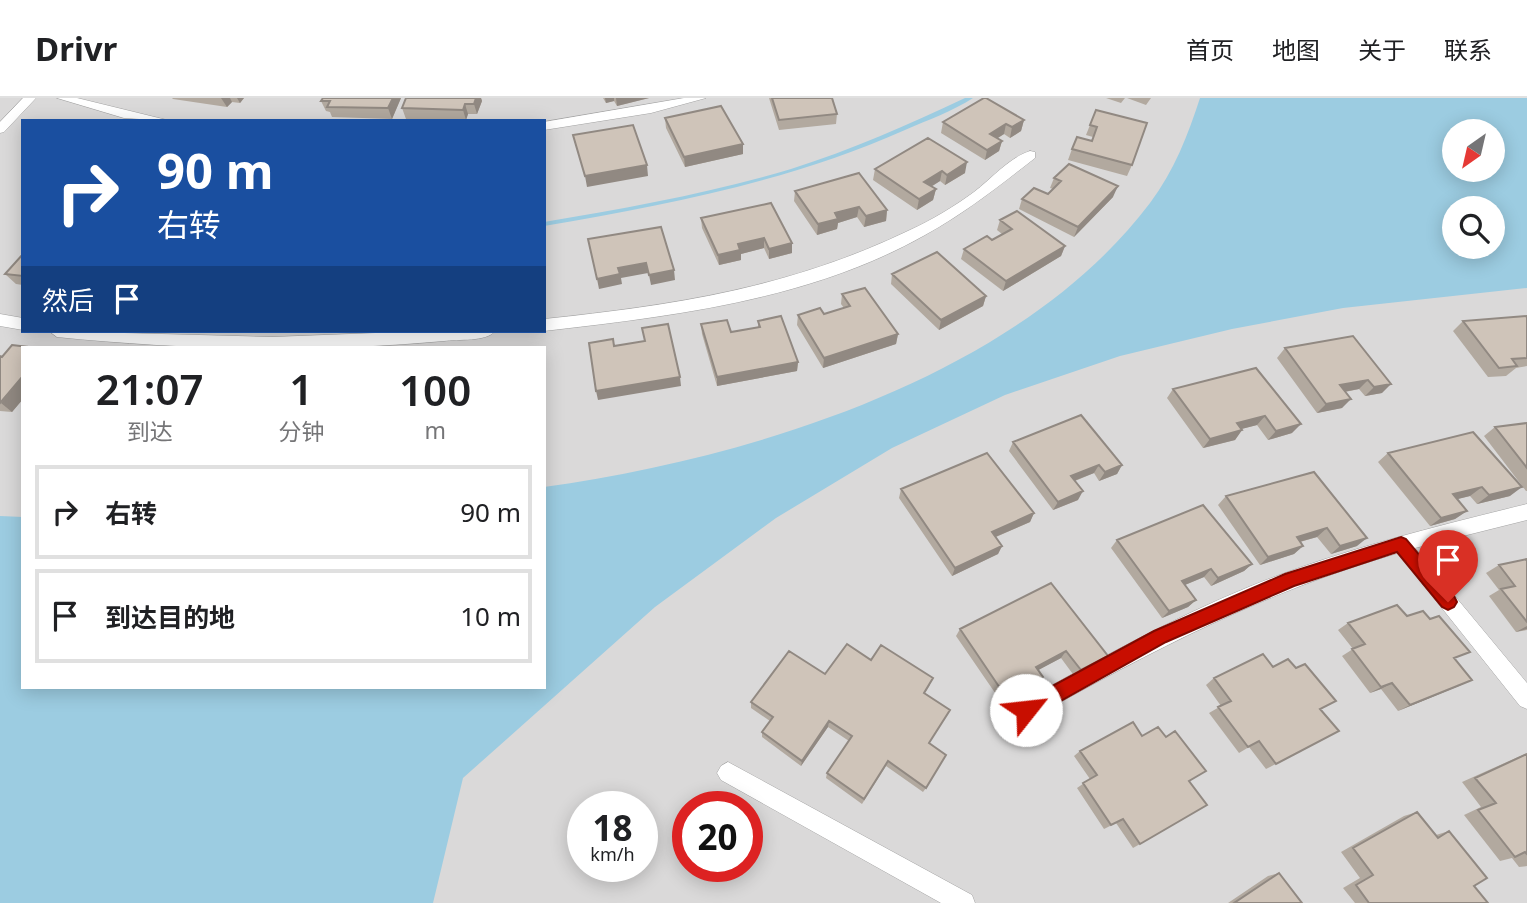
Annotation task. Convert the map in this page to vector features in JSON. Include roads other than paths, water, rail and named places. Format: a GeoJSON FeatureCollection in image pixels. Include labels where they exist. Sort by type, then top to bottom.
{"type":"FeatureCollection","features":[{"type":"Feature","properties":{"kind":"lane"},"geometry":{"type":"LineString","coordinates":[[0,129],[30,98]]}},
{"type":"Feature","properties":{"kind":"lane"},"geometry":{"type":"LineString","coordinates":[[63,98],[153,119]]}},
{"type":"Feature","properties":{"kind":"lane"},"geometry":{"type":"LineString","coordinates":[[546,126],[651,110],[700,98]]}},
{"type":"Feature","properties":{"kind":"lane"},"geometry":{"type":"LineString","coordinates":[[546,325],[700,306],[771,290],[837,269],[897,244],[950,217],[994,187],[1030,155]]}},
{"type":"Feature","properties":{"kind":"lane"},"geometry":{"type":"LineString","coordinates":[[0,320],[21,324]]}},
{"type":"Feature","properties":{"kind":"lane"},"geometry":{"type":"LineString","coordinates":[[78,333],[174,342],[298,344],[459,333]]}},
{"type":"Feature","properties":{"kind":"lane"},"geometry":{"type":"LineString","coordinates":[[1026,710],[1160,637],[1291,580],[1401,544],[1527,512]]}},
{"type":"Feature","properties":{"kind":"lane"},"geometry":{"type":"LineString","coordinates":[[1401,544],[1527,699]]}},
{"type":"Feature","properties":{"kind":"lane"},"geometry":{"type":"LineString","coordinates":[[728,773],[964,903]]}},
{"type":"Feature","properties":{"kind":"water"},"geometry":{"type":"Polygon","coordinates":[[[1200,98],[1527,98],[1527,288],[1343,308],[1232,329],[1120,356],[1005,395],[892,448],[776,518],[655,607],[463,778],[433,903],[0,903],[0,516],[21,517],[21,689],[546,689],[546,487],[624,474],[708,455],[792,430],[876,399],[955,362],[1029,317],[1095,264],[1150,203],[1180,152],[1200,98]]]}},
{"type":"Feature","properties":{"kind":"waterway"},"geometry":{"type":"LineString","coordinates":[[546,224],[687,198],[792,170],[863,145],[970,98]]}}]}
